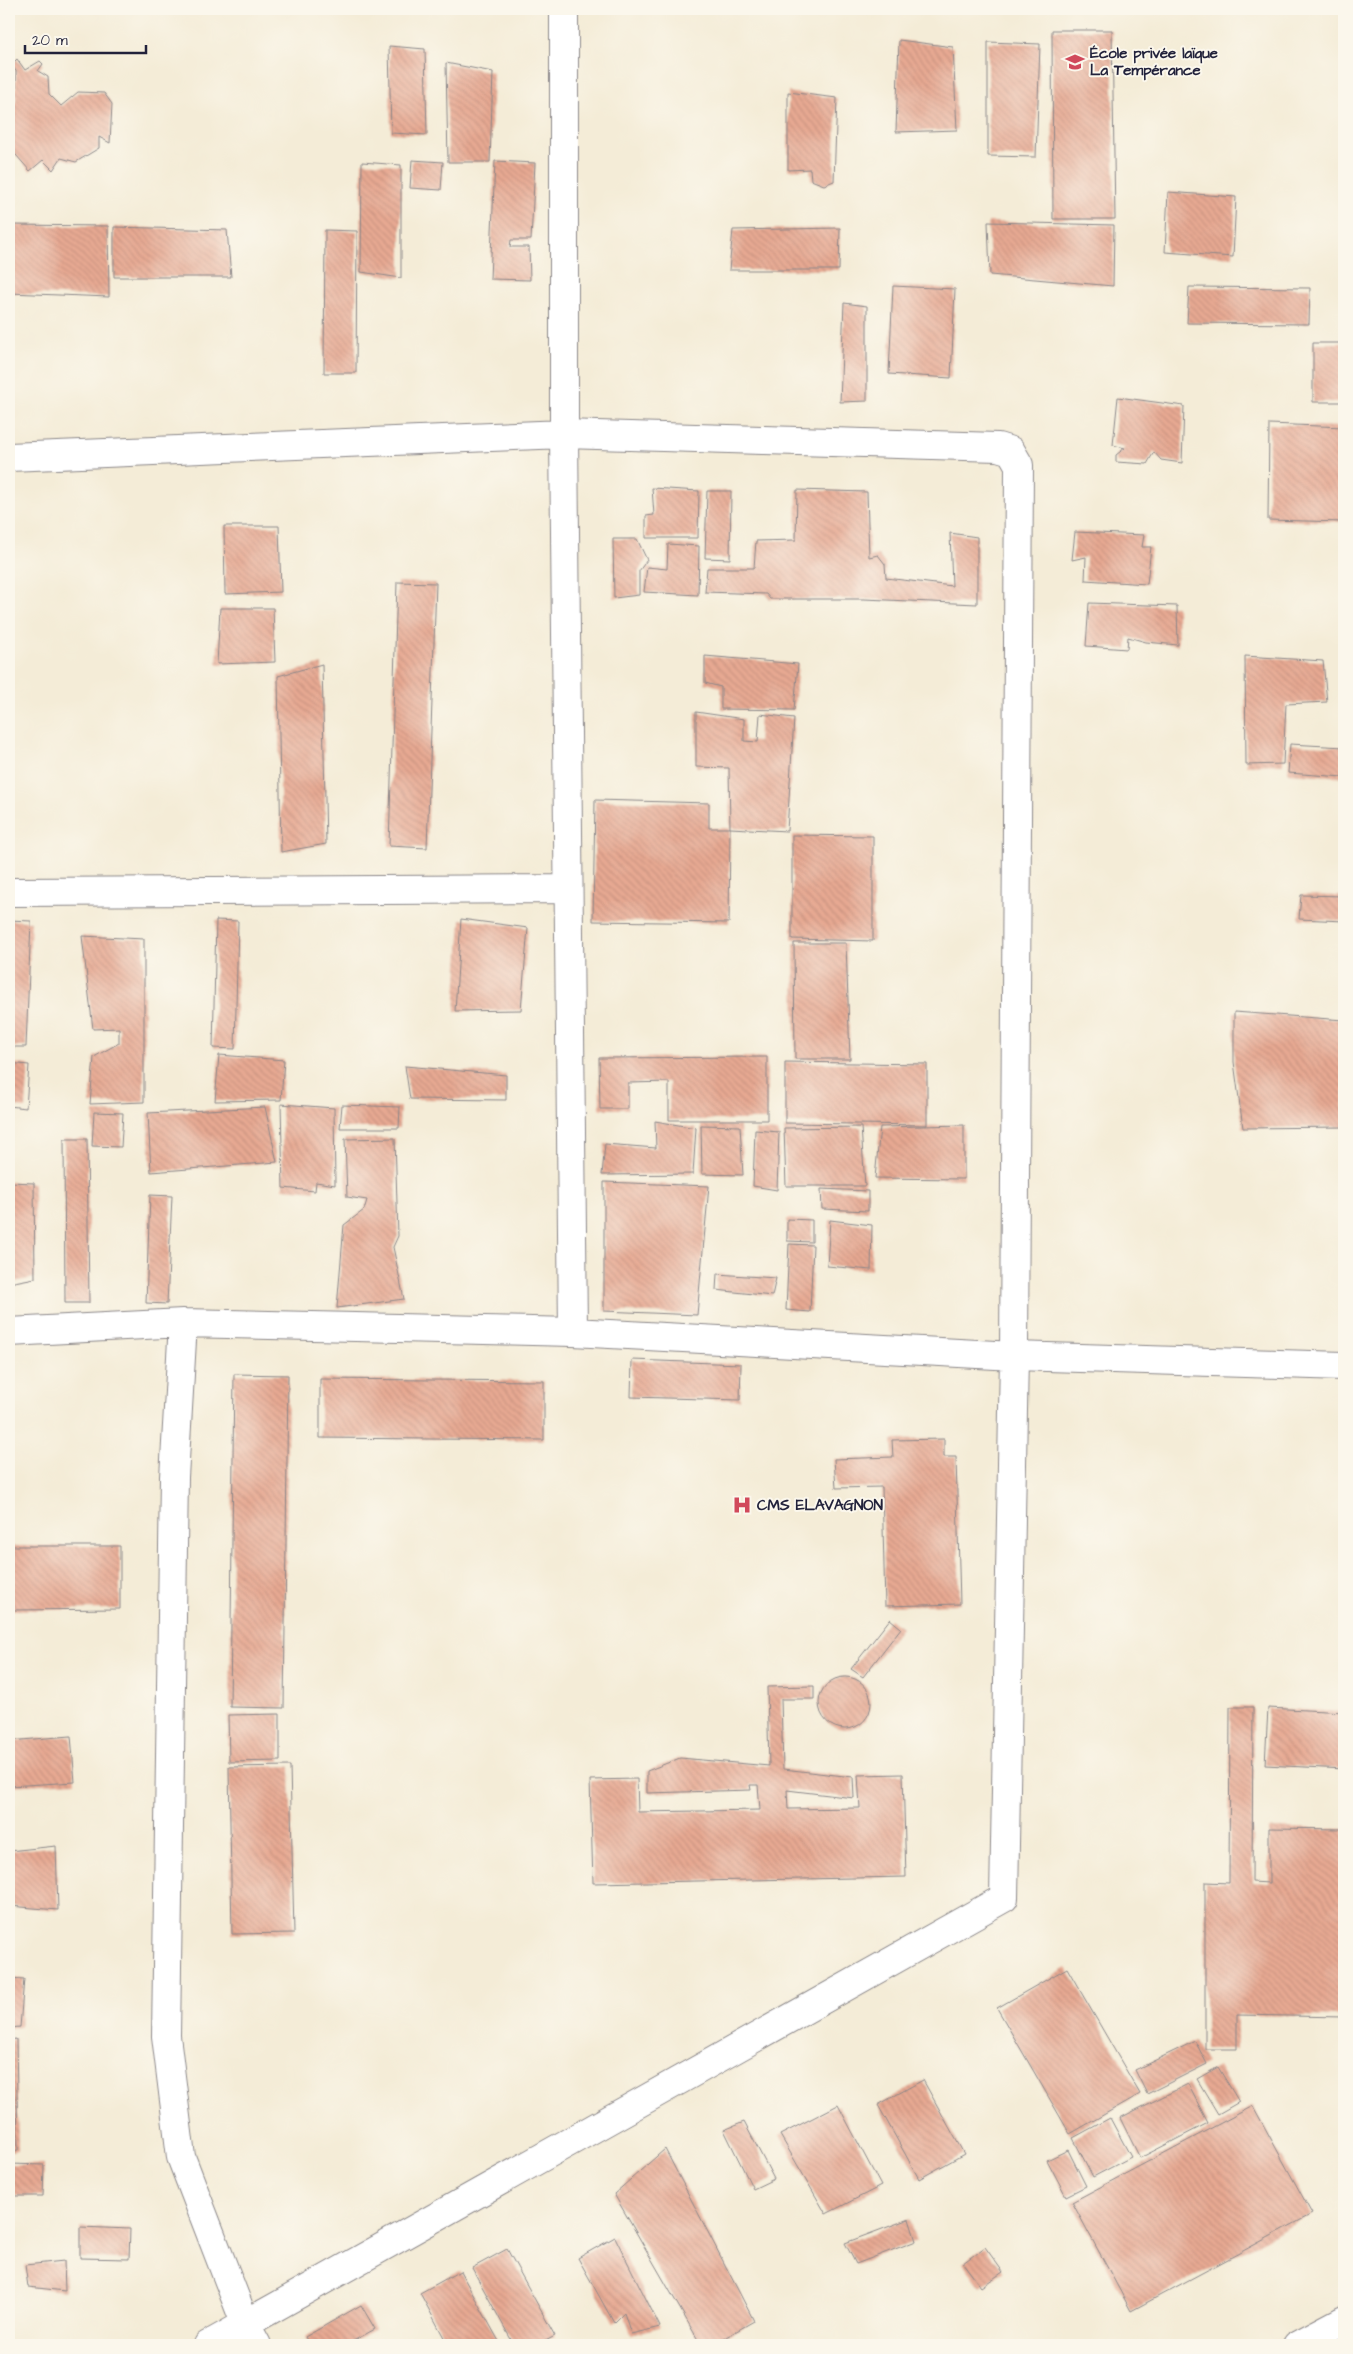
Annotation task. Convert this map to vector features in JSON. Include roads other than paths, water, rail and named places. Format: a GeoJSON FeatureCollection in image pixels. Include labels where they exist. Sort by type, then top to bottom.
{"type":"FeatureCollection","features":[{"type":"Feature","properties":{"kind":"street"},"geometry":{"type":"LineString","coordinates":[[564,9],[564,434],[574,1332]]}},
{"type":"Feature","properties":{"kind":"street"},"geometry":{"type":"LineString","coordinates":[[9,457],[564,434],[998,446],[1006,448],[1015,456],[1019,465],[1014,1356],[1004,1898],[251,2334],[208,2345]]}},
{"type":"Feature","properties":{"kind":"street"},"geometry":{"type":"LineString","coordinates":[[9,892],[568,889]]}},
{"type":"Feature","properties":{"kind":"street"},"geometry":{"type":"LineString","coordinates":[[9,1332],[183,1323],[574,1332],[1014,1356],[1344,1366]]}},
{"type":"Feature","properties":{"kind":"street"},"geometry":{"type":"LineString","coordinates":[[183,1323],[174,1477],[166,2036],[181,2157],[251,2334]]}},
{"type":"Feature","properties":{"kind":"street"},"geometry":{"type":"LineString","coordinates":[[1298,2345],[1344,2320]]}},
{"type":"Feature","properties":{"kind":"place","name":"École privée laïque La Tempérance"},"geometry":{"type":"Point","coordinates":[1075,62]}},
{"type":"Feature","properties":{"kind":"place","name":"CMS ELAVAGNON"},"geometry":{"type":"Point","coordinates":[742,1505]}}]}
